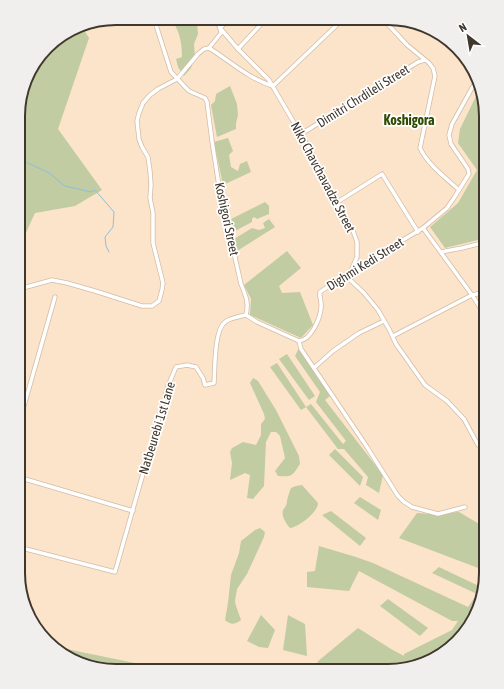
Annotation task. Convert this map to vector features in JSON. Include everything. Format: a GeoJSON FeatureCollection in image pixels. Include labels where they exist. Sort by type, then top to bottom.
{"type":"FeatureCollection","features":[{"type":"Feature","properties":{"kind":"street","name":"Koshigori Street"},"geometry":{"type":"LineString","coordinates":[[156,25],[171,72],[189,91],[205,98],[208,102],[219,186],[241,284],[247,300],[246,315]]}},
{"type":"Feature","properties":{"kind":"street","name":"Niko Chavchavadze Street"},"geometry":{"type":"LineString","coordinates":[[218,25],[238,49],[270,80],[302,134],[314,157],[330,195],[352,228],[357,242],[357,257],[351,271]]}},
{"type":"Feature","properties":{"kind":"street"},"geometry":{"type":"LineString","coordinates":[[25,287],[52,280],[95,291],[142,306],[152,306],[159,301],[163,283],[153,243],[153,213],[150,198],[150,171],[148,157],[139,139],[137,121],[143,103],[150,95],[177,79],[198,54],[204,49],[209,48],[221,33],[220,28],[223,25]]}},
{"type":"Feature","properties":{"kind":"street"},"geometry":{"type":"LineString","coordinates":[[238,49],[260,25]]}},
{"type":"Feature","properties":{"kind":"street"},"geometry":{"type":"LineString","coordinates":[[209,48],[254,78],[273,86],[338,25]]}},
{"type":"Feature","properties":{"kind":"street"},"geometry":{"type":"LineString","coordinates":[[389,25],[407,45],[433,68],[435,76],[420,148],[430,163],[459,190]]}},
{"type":"Feature","properties":{"kind":"street","name":"Dimitri Chrdileli Street"},"geometry":{"type":"LineString","coordinates":[[302,134],[418,62],[425,60]]}},
{"type":"Feature","properties":{"kind":"street","name":"Dighmi Kedi Street"},"geometry":{"type":"LineString","coordinates":[[299,341],[305,339],[314,328],[320,315],[320,292],[351,271],[418,232],[447,208],[454,198],[469,174],[468,169],[455,152],[449,135],[452,124],[474,85]]}},
{"type":"Feature","properties":{"kind":"street"},"geometry":{"type":"LineString","coordinates":[[336,203],[382,174],[418,232]]}},
{"type":"Feature","properties":{"kind":"street"},"geometry":{"type":"LineString","coordinates":[[423,228],[479,306]]}},
{"type":"Feature","properties":{"kind":"street"},"geometry":{"type":"LineString","coordinates":[[441,252],[479,244]]}},
{"type":"Feature","properties":{"kind":"street"},"geometry":{"type":"LineString","coordinates":[[346,275],[378,310],[396,344],[425,385],[447,401],[464,420],[479,445]]}},
{"type":"Feature","properties":{"kind":"street"},"geometry":{"type":"LineString","coordinates":[[393,336],[472,295],[479,294]]}},
{"type":"Feature","properties":{"kind":"street"},"geometry":{"type":"LineString","coordinates":[[25,402],[55,297]]}},
{"type":"Feature","properties":{"kind":"street"},"geometry":{"type":"LineString","coordinates":[[246,315],[257,322],[299,341],[302,349],[368,446],[396,494],[404,502],[412,507],[438,514],[465,507]]}},
{"type":"Feature","properties":{"kind":"street","name":"Natbeurebi 1st Lane"},"geometry":{"type":"LineString","coordinates":[[25,549],[115,572],[168,386],[176,367],[187,365],[196,367],[203,378],[205,385],[214,383],[216,343],[220,328],[225,322],[246,315]]}},
{"type":"Feature","properties":{"kind":"street"},"geometry":{"type":"LineString","coordinates":[[315,367],[333,351],[358,333],[384,321]]}},
{"type":"Feature","properties":{"kind":"street"},"geometry":{"type":"LineString","coordinates":[[25,480],[133,511]]}},
{"type":"Feature","properties":{"kind":"green space"},"geometry":{"type":"Polygon","coordinates":[[[197,25],[198,34],[194,44],[195,57],[191,68],[184,76],[178,67],[176,59],[182,57],[182,48],[179,34],[175,26],[197,25]]]}},
{"type":"Feature","properties":{"kind":"green space"},"geometry":{"type":"Polygon","coordinates":[[[84,31],[89,38],[58,129],[102,190],[75,206],[35,213],[25,235],[25,116],[28,92],[40,65],[48,56],[65,40],[84,31]]]}},
{"type":"Feature","properties":{"kind":"green space"},"geometry":{"type":"Polygon","coordinates":[[[230,86],[237,104],[238,115],[236,129],[217,137],[211,105],[215,101],[216,94],[230,86]]]}},
{"type":"Feature","properties":{"kind":"green space"},"geometry":{"type":"Polygon","coordinates":[[[477,95],[479,116],[479,240],[445,248],[430,227],[458,203],[477,170],[458,143],[460,129],[477,95]]]}},
{"type":"Feature","properties":{"kind":"green space"},"geometry":{"type":"Polygon","coordinates":[[[228,138],[233,151],[229,155],[231,167],[238,171],[240,164],[247,161],[251,172],[223,185],[214,142],[228,138]]]}},
{"type":"Feature","properties":{"kind":"green space"},"geometry":{"type":"Polygon","coordinates":[[[265,202],[269,206],[269,214],[257,219],[254,217],[252,222],[235,231],[233,230],[229,220],[265,202]]]}},
{"type":"Feature","properties":{"kind":"green space"},"geometry":{"type":"Polygon","coordinates":[[[269,219],[275,227],[237,251],[234,239],[252,228],[259,230],[265,228],[263,223],[269,219]]]}},
{"type":"Feature","properties":{"kind":"green space"},"geometry":{"type":"Polygon","coordinates":[[[287,251],[301,268],[279,286],[282,293],[300,292],[313,325],[301,338],[250,315],[251,299],[244,285],[287,251]]]}},
{"type":"Feature","properties":{"kind":"green space"},"geometry":{"type":"Polygon","coordinates":[[[299,348],[330,396],[325,400],[383,475],[379,493],[366,485],[368,477],[344,449],[338,449],[306,407],[311,404],[343,444],[346,441],[316,402],[320,392],[295,356],[299,348]]]}},
{"type":"Feature","properties":{"kind":"green space"},"geometry":{"type":"Polygon","coordinates":[[[287,354],[315,396],[309,400],[279,359],[287,354]]]}},
{"type":"Feature","properties":{"kind":"green space"},"geometry":{"type":"Polygon","coordinates":[[[277,363],[306,407],[301,410],[270,367],[277,363]]]}},
{"type":"Feature","properties":{"kind":"green space"},"geometry":{"type":"Polygon","coordinates":[[[253,378],[258,381],[276,410],[299,456],[300,464],[292,475],[278,476],[275,471],[285,458],[280,436],[276,432],[271,432],[266,442],[264,486],[253,499],[247,498],[250,475],[245,473],[230,480],[232,463],[230,452],[232,448],[243,442],[256,445],[261,435],[261,424],[265,419],[250,383],[253,378]]]}},
{"type":"Feature","properties":{"kind":"green space"},"geometry":{"type":"Polygon","coordinates":[[[335,449],[363,477],[360,486],[329,455],[335,449]]]}},
{"type":"Feature","properties":{"kind":"green space"},"geometry":{"type":"Polygon","coordinates":[[[302,485],[318,503],[317,507],[312,515],[298,525],[290,528],[284,518],[283,510],[291,488],[302,485]]]}},
{"type":"Feature","properties":{"kind":"green space"},"geometry":{"type":"Polygon","coordinates":[[[360,497],[381,510],[378,520],[354,503],[360,497]]]}},
{"type":"Feature","properties":{"kind":"green space"},"geometry":{"type":"Polygon","coordinates":[[[331,511],[366,538],[360,546],[322,515],[331,511]]]}},
{"type":"Feature","properties":{"kind":"green space"},"geometry":{"type":"Polygon","coordinates":[[[459,512],[479,524],[479,568],[399,538],[417,513],[430,514],[459,512]]]}},
{"type":"Feature","properties":{"kind":"green space"},"geometry":{"type":"Polygon","coordinates":[[[260,528],[265,532],[264,537],[247,574],[237,589],[235,601],[241,620],[231,624],[225,620],[231,575],[239,553],[241,541],[260,528]]]}},
{"type":"Feature","properties":{"kind":"green space"},"geometry":{"type":"Polygon","coordinates":[[[319,546],[373,563],[468,607],[476,596],[470,613],[464,624],[439,649],[428,655],[412,661],[388,664],[319,664],[317,662],[358,628],[404,656],[404,654],[452,630],[458,621],[452,621],[359,571],[349,591],[307,587],[307,572],[315,571],[319,546]]]}},
{"type":"Feature","properties":{"kind":"green space"},"geometry":{"type":"Polygon","coordinates":[[[439,567],[478,586],[476,594],[432,573],[439,567]]]}},
{"type":"Feature","properties":{"kind":"green space"},"geometry":{"type":"Polygon","coordinates":[[[388,599],[428,628],[420,636],[380,606],[388,599]]]}},
{"type":"Feature","properties":{"kind":"green space"},"geometry":{"type":"Polygon","coordinates":[[[261,615],[275,630],[268,648],[259,647],[247,641],[261,615]]]}},
{"type":"Feature","properties":{"kind":"green space"},"geometry":{"type":"Polygon","coordinates":[[[288,615],[305,624],[307,656],[283,650],[288,615]]]}},
{"type":"Feature","properties":{"kind":"green space"},"geometry":{"type":"Polygon","coordinates":[[[66,649],[140,664],[116,664],[92,661],[66,649]]]}},
{"type":"Feature","properties":{"kind":"waterway"},"geometry":{"type":"LineString","coordinates":[[25,161],[49,173],[65,186],[91,192],[95,190],[114,212],[113,227],[105,237],[106,246],[109,252]]}},
{"type":"Feature","properties":{"kind":"district","name":"Koshigora"},"geometry":{"type":"Point","coordinates":[409,120]}}]}
